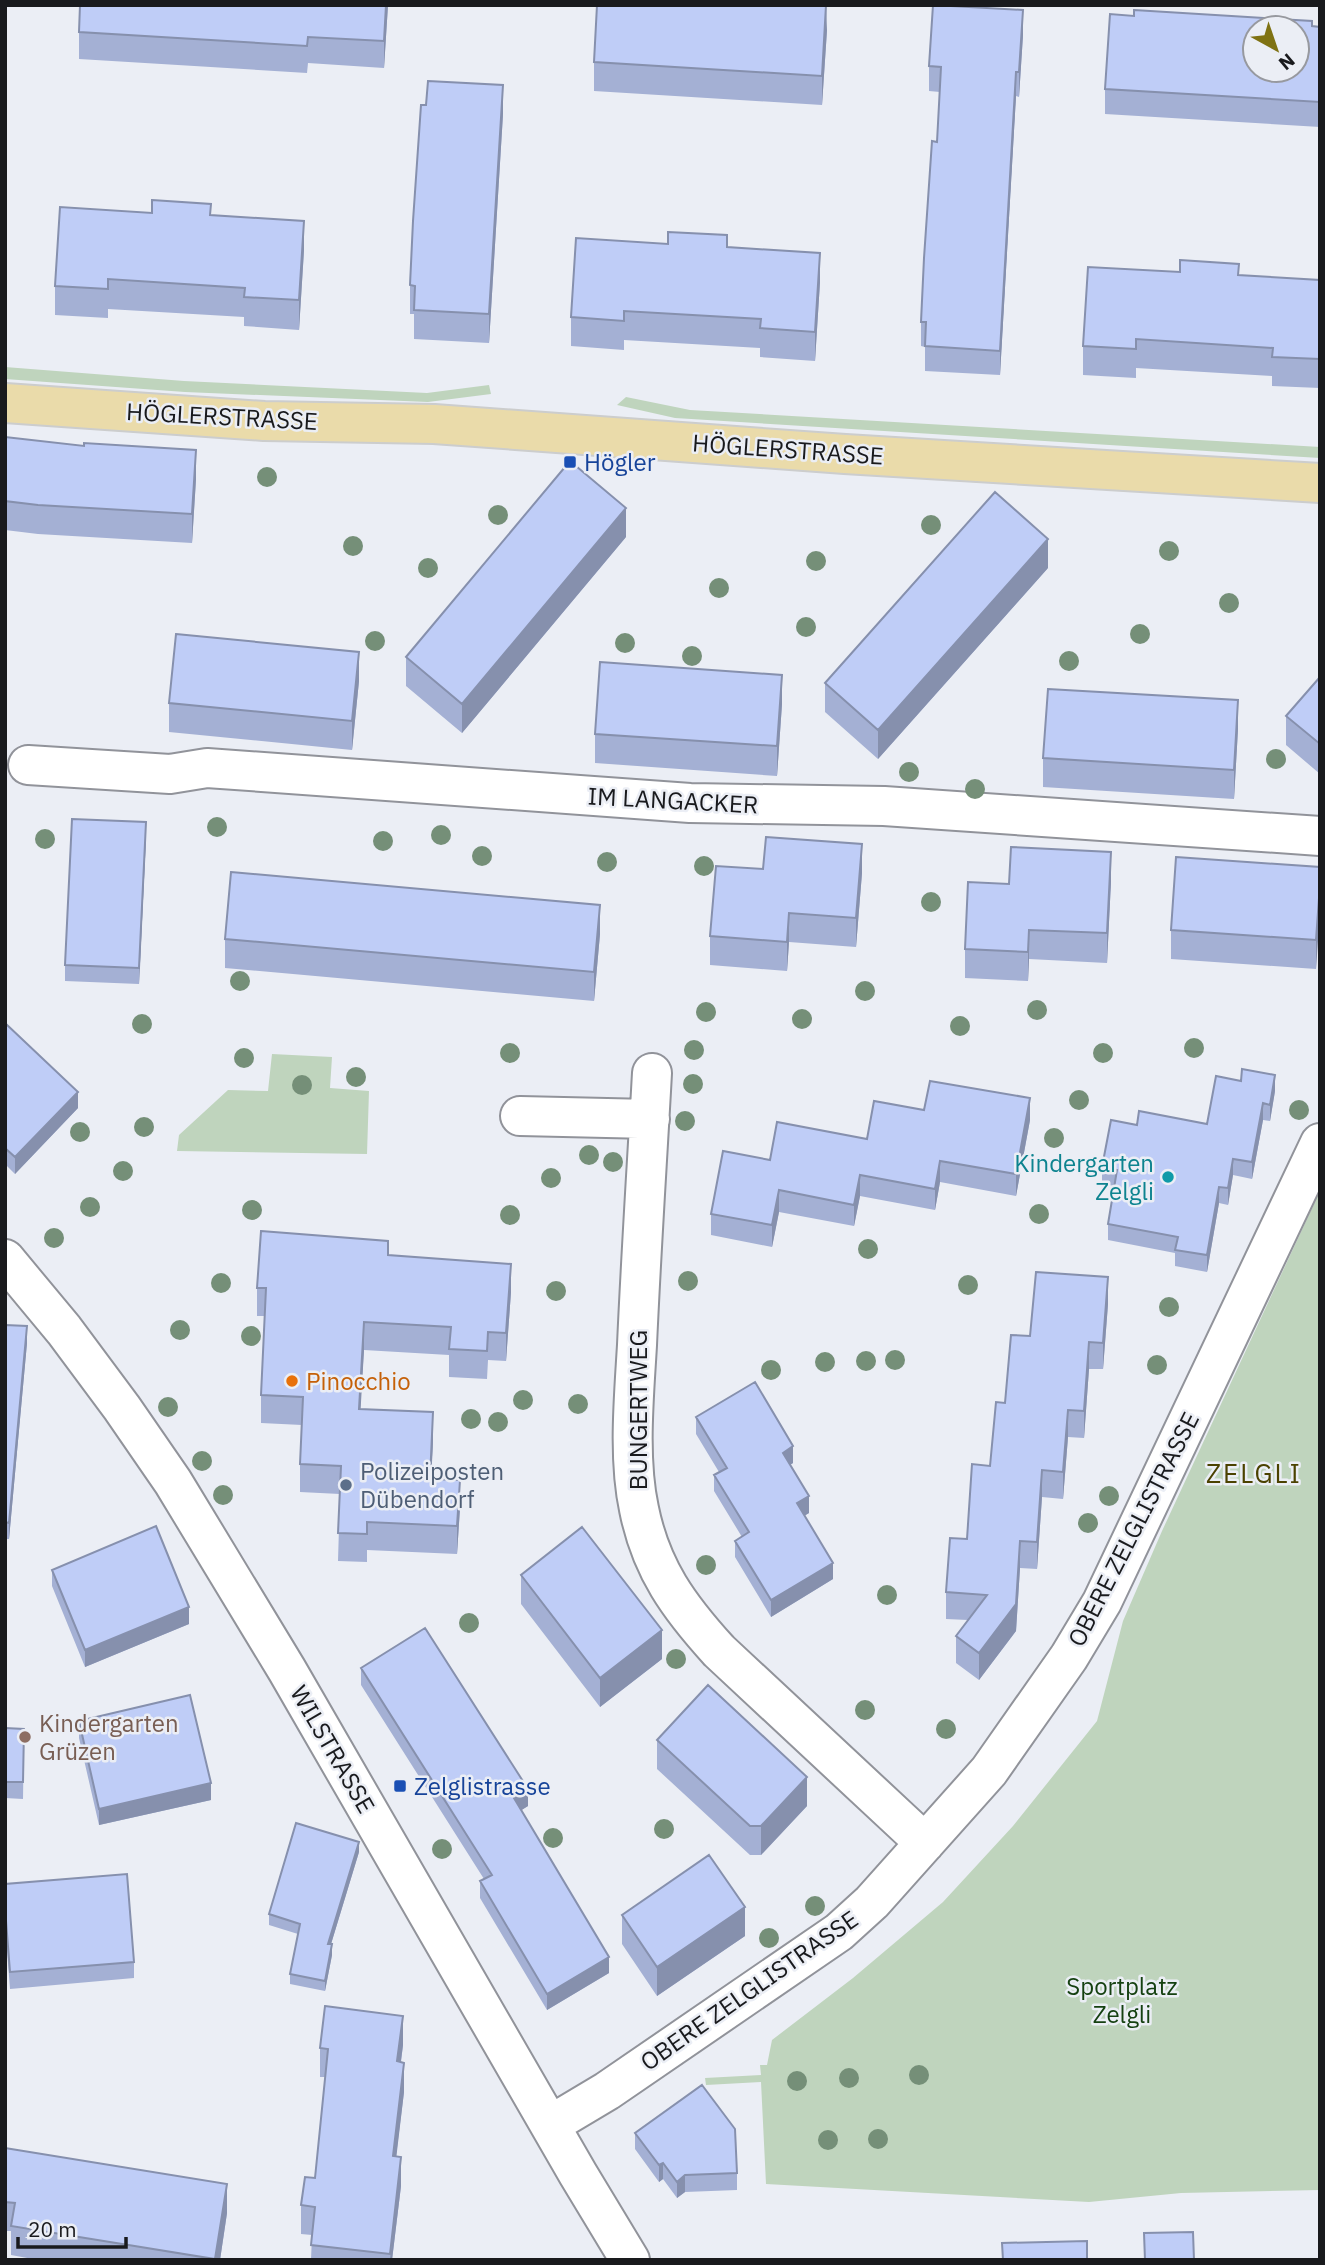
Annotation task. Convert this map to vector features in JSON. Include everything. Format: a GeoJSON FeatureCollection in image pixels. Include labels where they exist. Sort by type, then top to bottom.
{"type":"FeatureCollection","features":[{"type":"Feature","properties":{"kind":"main road","name":"HÖGLERSTRASSE"},"geometry":{"type":"LineString","coordinates":[[5,403],[264,421],[435,424],[845,454],[1320,483]]}},
{"type":"Feature","properties":{"kind":"street","name":"IM LANGACKER"},"geometry":{"type":"LineString","coordinates":[[28,765],[170,774],[207,768],[690,803],[884,806],[1320,836]]}},
{"type":"Feature","properties":{"kind":"street","name":"BUNGERTWEG"},"geometry":{"type":"LineString","coordinates":[[652,1073],[635,1367],[633,1468],[639,1510],[650,1549],[667,1588],[719,1651],[925,1843]]}},
{"type":"Feature","properties":{"kind":"street"},"geometry":{"type":"LineString","coordinates":[[520,1116],[650,1119]]}},
{"type":"Feature","properties":{"kind":"street","name":"OBERE ZELGLISTRASSE"},"geometry":{"type":"LineString","coordinates":[[550,2125],[607,2091],[839,1932],[872,1902],[989,1771],[1069,1657],[1102,1602],[1320,1143]]}},
{"type":"Feature","properties":{"kind":"street","name":"WILSTRASSE"},"geometry":{"type":"LineString","coordinates":[[5,1259],[64,1331],[173,1482],[287,1671],[550,2125],[615,2255]]}},
{"type":"Feature","properties":{"kind":"green space"},"geometry":{"type":"Polygon","coordinates":[[[5,367],[184,381],[427,393],[489,385],[491,394],[428,402],[185,392],[5,379],[5,367]]]}},
{"type":"Feature","properties":{"kind":"green space"},"geometry":{"type":"Polygon","coordinates":[[[626,397],[690,410],[1320,447],[1320,458],[675,418],[617,405],[626,397]]]}},
{"type":"Feature","properties":{"kind":"green space"},"geometry":{"type":"Polygon","coordinates":[[[272,1054],[332,1057],[330,1088],[369,1091],[367,1154],[177,1151],[179,1135],[228,1090],[268,1091],[272,1054]]]}},
{"type":"Feature","properties":{"kind":"green space","name":"Sportplatz Zelgli"},"geometry":{"type":"Polygon","coordinates":[[[1320,1191],[1320,2190],[1181,2193],[1089,2202],[766,2184],[761,2082],[706,2085],[705,2078],[761,2075],[760,2065],[767,2065],[772,2040],[853,1978],[943,1902],[1013,1826],[1097,1721],[1123,1621],[1320,1191]]]}},
{"type":"Feature","properties":{"kind":"building"},"geometry":{"type":"Polygon","coordinates":[[[80,5],[386,5],[384,41],[308,37],[307,46],[79,32],[80,5]]]}},
{"type":"Feature","properties":{"kind":"building"},"geometry":{"type":"Polygon","coordinates":[[[597,5],[826,5],[822,76],[594,62],[597,5]]]}},
{"type":"Feature","properties":{"kind":"building"},"geometry":{"type":"Polygon","coordinates":[[[933,5],[1023,10],[1019,72],[1016,72],[1000,351],[925,346],[926,322],[921,322],[924,258],[932,141],[937,142],[941,67],[929,66],[933,5]]]}},
{"type":"Feature","properties":{"kind":"building"},"geometry":{"type":"Polygon","coordinates":[[[1134,10],[1241,17],[1241,84],[1311,84],[1312,21],[1312,26],[1320,27],[1320,102],[1105,89],[1110,14],[1134,16],[1134,10]]]}},
{"type":"Feature","properties":{"kind":"building"},"geometry":{"type":"Polygon","coordinates":[[[428,81],[503,85],[489,314],[414,310],[415,286],[410,285],[413,221],[421,105],[426,105],[428,81]]]}},
{"type":"Feature","properties":{"kind":"building"},"geometry":{"type":"Polygon","coordinates":[[[152,200],[211,204],[210,215],[304,221],[299,300],[244,297],[245,288],[108,279],[108,289],[55,286],[60,207],[152,213],[152,200]]]}},
{"type":"Feature","properties":{"kind":"building"},"geometry":{"type":"Polygon","coordinates":[[[668,232],[727,235],[727,247],[820,253],[815,332],[760,328],[761,319],[624,311],[624,321],[571,317],[576,238],[668,244],[668,232]]]}},
{"type":"Feature","properties":{"kind":"building"},"geometry":{"type":"Polygon","coordinates":[[[1180,260],[1239,264],[1238,275],[1320,280],[1320,359],[1272,357],[1273,348],[1136,339],[1136,349],[1083,346],[1088,267],[1180,272],[1180,260]]]}},
{"type":"Feature","properties":{"kind":"building"},"geometry":{"type":"Polygon","coordinates":[[[5,437],[84,446],[84,443],[196,450],[192,514],[5,501],[5,437]]]}},
{"type":"Feature","properties":{"kind":"building"},"geometry":{"type":"Polygon","coordinates":[[[570,461],[626,508],[462,704],[406,657],[570,461]]]}},
{"type":"Feature","properties":{"kind":"building"},"geometry":{"type":"Polygon","coordinates":[[[995,492],[1048,539],[878,730],[825,683],[995,492]]]}},
{"type":"Feature","properties":{"kind":"building"},"geometry":{"type":"Polygon","coordinates":[[[176,634],[359,652],[352,721],[169,703],[176,634]]]}},
{"type":"Feature","properties":{"kind":"building"},"geometry":{"type":"Polygon","coordinates":[[[600,662],[782,675],[777,746],[595,734],[600,662]]]}},
{"type":"Feature","properties":{"kind":"building"},"geometry":{"type":"Polygon","coordinates":[[[1320,677],[1320,744],[1286,716],[1320,677]]]}},
{"type":"Feature","properties":{"kind":"building"},"geometry":{"type":"Polygon","coordinates":[[[1048,689],[1238,700],[1234,770],[1043,758],[1048,689]]]}},
{"type":"Feature","properties":{"kind":"building"},"geometry":{"type":"Polygon","coordinates":[[[72,819],[146,822],[139,968],[65,965],[72,819]]]}},
{"type":"Feature","properties":{"kind":"building"},"geometry":{"type":"Polygon","coordinates":[[[766,837],[862,844],[856,918],[789,913],[787,942],[710,936],[716,866],[763,869],[766,837]]]}},
{"type":"Feature","properties":{"kind":"building"},"geometry":{"type":"Polygon","coordinates":[[[1011,847],[1111,852],[1107,933],[1029,930],[1028,952],[965,949],[968,882],[1009,884],[1011,847]]]}},
{"type":"Feature","properties":{"kind":"building"},"geometry":{"type":"Polygon","coordinates":[[[1176,857],[1320,867],[1316,940],[1171,930],[1176,857]]]}},
{"type":"Feature","properties":{"kind":"building"},"geometry":{"type":"Polygon","coordinates":[[[231,872],[600,905],[594,972],[225,939],[231,872]]]}},
{"type":"Feature","properties":{"kind":"building"},"geometry":{"type":"Polygon","coordinates":[[[5,1023],[78,1092],[15,1157],[5,1148],[5,1023]]]}},
{"type":"Feature","properties":{"kind":"building","name":"Kindergarten Zelgli"},"geometry":{"type":"Polygon","coordinates":[[[1242,1069],[1275,1075],[1270,1105],[1263,1103],[1252,1162],[1233,1159],[1228,1188],[1219,1187],[1207,1255],[1175,1250],[1178,1237],[1108,1224],[1117,1170],[1102,1167],[1111,1120],[1137,1125],[1139,1111],[1207,1124],[1216,1076],[1241,1081],[1242,1069]]]}},
{"type":"Feature","properties":{"kind":"building"},"geometry":{"type":"Polygon","coordinates":[[[930,1081],[1030,1098],[1016,1174],[940,1161],[935,1189],[860,1175],[854,1205],[779,1190],[772,1225],[711,1214],[723,1151],[770,1160],[777,1122],[867,1139],[874,1101],[924,1110],[930,1081]]]}},
{"type":"Feature","properties":{"kind":"building"},"geometry":{"type":"Polygon","coordinates":[[[261,1231],[388,1241],[388,1255],[511,1264],[506,1333],[488,1332],[487,1351],[449,1349],[451,1327],[364,1322],[359,1409],[433,1412],[430,1479],[460,1480],[457,1526],[367,1522],[367,1534],[338,1533],[341,1466],[300,1464],[303,1397],[261,1395],[266,1288],[257,1288],[261,1231]]]}},
{"type":"Feature","properties":{"kind":"building"},"geometry":{"type":"Polygon","coordinates":[[[1036,1272],[1108,1277],[1103,1343],[1089,1342],[1084,1411],[1068,1410],[1063,1472],[1042,1470],[1037,1542],[1020,1541],[1016,1604],[979,1653],[956,1636],[987,1595],[946,1592],[950,1538],[967,1539],[972,1464],[990,1466],[996,1402],[1005,1403],[1011,1335],[1030,1336],[1036,1272]]]}},
{"type":"Feature","properties":{"kind":"building"},"geometry":{"type":"Polygon","coordinates":[[[5,1325],[27,1326],[9,1523],[5,1522],[5,1325]]]}},
{"type":"Feature","properties":{"kind":"building"},"geometry":{"type":"Polygon","coordinates":[[[755,1382],[793,1446],[783,1453],[809,1496],[797,1503],[833,1563],[771,1600],[735,1541],[749,1532],[714,1475],[727,1468],[696,1417],[755,1382]]]}},
{"type":"Feature","properties":{"kind":"building"},"geometry":{"type":"Polygon","coordinates":[[[156,1526],[189,1607],[85,1650],[52,1570],[156,1526]]]}},
{"type":"Feature","properties":{"kind":"building"},"geometry":{"type":"Polygon","coordinates":[[[582,1527],[662,1630],[600,1678],[521,1575],[582,1527]]]}},
{"type":"Feature","properties":{"kind":"building"},"geometry":{"type":"Polygon","coordinates":[[[425,1628],[528,1789],[514,1798],[609,1957],[547,1994],[480,1881],[492,1875],[361,1668],[425,1628]]]}},
{"type":"Feature","properties":{"kind":"building"},"geometry":{"type":"Polygon","coordinates":[[[708,1685],[807,1777],[761,1826],[750,1826],[657,1740],[708,1685]]]}},
{"type":"Feature","properties":{"kind":"building"},"geometry":{"type":"Polygon","coordinates":[[[190,1695],[211,1783],[99,1809],[79,1721],[190,1695]]]}},
{"type":"Feature","properties":{"kind":"building"},"geometry":{"type":"Polygon","coordinates":[[[5,1728],[24,1729],[23,1782],[5,1782],[5,1728]]]}},
{"type":"Feature","properties":{"kind":"building"},"geometry":{"type":"Polygon","coordinates":[[[296,1823],[359,1842],[328,1944],[332,1944],[325,1981],[290,1974],[300,1924],[269,1914],[296,1823]]]}},
{"type":"Feature","properties":{"kind":"building"},"geometry":{"type":"Polygon","coordinates":[[[709,1855],[745,1907],[657,1967],[622,1915],[709,1855]]]}},
{"type":"Feature","properties":{"kind":"building"},"geometry":{"type":"Polygon","coordinates":[[[127,1874],[134,1962],[10,1972],[5,1884],[127,1874]]]}},
{"type":"Feature","properties":{"kind":"building"},"geometry":{"type":"Polygon","coordinates":[[[325,2006],[403,2016],[397,2061],[404,2063],[393,2156],[401,2157],[390,2254],[311,2245],[315,2207],[301,2205],[305,2177],[315,2178],[328,2049],[320,2048],[325,2006]]]}},
{"type":"Feature","properties":{"kind":"building"},"geometry":{"type":"Polygon","coordinates":[[[702,2085],[735,2129],[737,2173],[685,2175],[677,2182],[663,2163],[659,2165],[635,2133],[702,2085]]]}},
{"type":"Feature","properties":{"kind":"building"},"geometry":{"type":"Polygon","coordinates":[[[5,2148],[227,2184],[215,2259],[11,2226],[15,2203],[5,2202],[5,2148]]]}},
{"type":"Feature","properties":{"kind":"building"},"geometry":{"type":"Polygon","coordinates":[[[1193,2232],[1194,2260],[1145,2260],[1144,2233],[1193,2232]]]}},
{"type":"Feature","properties":{"kind":"building"},"geometry":{"type":"Polygon","coordinates":[[[1087,2241],[1087,2260],[1003,2260],[1002,2243],[1087,2241]]]}},
{"type":"Feature","properties":{"kind":"place","name":"Högler"},"geometry":{"type":"Point","coordinates":[570,462]}},
{"type":"Feature","properties":{"kind":"place","name":"Kindergarten Zelgli"},"geometry":{"type":"Point","coordinates":[1168,1177]}},
{"type":"Feature","properties":{"kind":"place","name":"Pinocchio"},"geometry":{"type":"Point","coordinates":[292,1381]}},
{"type":"Feature","properties":{"kind":"place","name":"Polizeiposten Dübendorf"},"geometry":{"type":"Point","coordinates":[346,1485]}},
{"type":"Feature","properties":{"kind":"place","name":"Kindergarten Grüzen"},"geometry":{"type":"Point","coordinates":[25,1737]}},
{"type":"Feature","properties":{"kind":"place","name":"Zelglistrasse"},"geometry":{"type":"Point","coordinates":[400,1786]}},
{"type":"Feature","properties":{"kind":"district","name":"ZELGLI"},"geometry":{"type":"Point","coordinates":[1254,1473]}}]}
